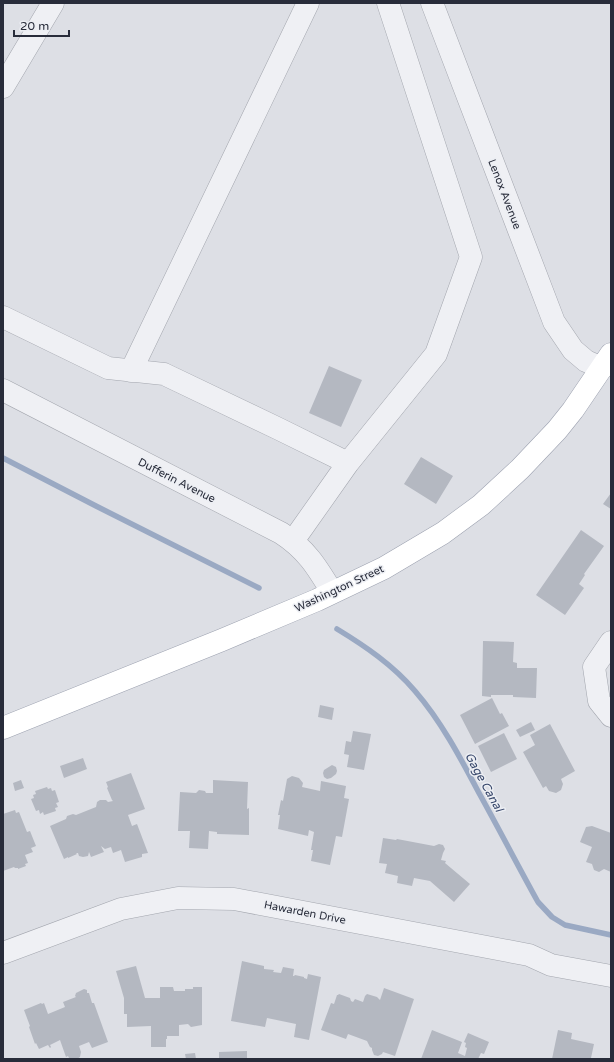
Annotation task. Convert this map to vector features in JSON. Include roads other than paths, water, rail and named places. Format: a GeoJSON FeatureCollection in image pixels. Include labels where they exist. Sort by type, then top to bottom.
{"type":"FeatureCollection","features":[{"type":"Feature","properties":{"kind":"main road","name":"Washington Street"},"geometry":{"type":"LineString","coordinates":[[3,728],[317,600],[384,568],[442,533],[480,505],[520,469],[557,430],[573,410],[606,361]]}},
{"type":"Feature","properties":{"kind":"street"},"geometry":{"type":"LineString","coordinates":[[3,87],[53,3]]}},
{"type":"Feature","properties":{"kind":"street"},"geometry":{"type":"LineString","coordinates":[[131,371],[308,3]]}},
{"type":"Feature","properties":{"kind":"street"},"geometry":{"type":"LineString","coordinates":[[293,541],[348,463],[436,354],[471,257],[388,3]]}},
{"type":"Feature","properties":{"kind":"street","name":"Lenox Avenue"},"geometry":{"type":"LineString","coordinates":[[432,3],[554,322],[573,350],[586,361],[606,361]]}},
{"type":"Feature","properties":{"kind":"street"},"geometry":{"type":"LineString","coordinates":[[3,317],[108,368],[164,374],[348,463]]}},
{"type":"Feature","properties":{"kind":"street","name":"Dufferin Avenue"},"geometry":{"type":"LineString","coordinates":[[3,390],[281,533],[302,549],[315,565],[332,592]]}},
{"type":"Feature","properties":{"kind":"street"},"geometry":{"type":"LineString","coordinates":[[611,642],[594,667],[599,701],[611,716]]}},
{"type":"Feature","properties":{"kind":"street","name":"Hawarden Drive"},"geometry":{"type":"LineString","coordinates":[[3,954],[121,909],[178,898],[234,899],[529,955],[551,965],[611,976]]}},
{"type":"Feature","properties":{"kind":"waterway"},"geometry":{"type":"LineString","coordinates":[[3,458],[259,588]]}},
{"type":"Feature","properties":{"kind":"waterway","name":"Gage Canal"},"geometry":{"type":"LineString","coordinates":[[337,629],[388,664],[415,691],[442,727],[538,902],[552,917],[565,925],[611,935]]}}]}
